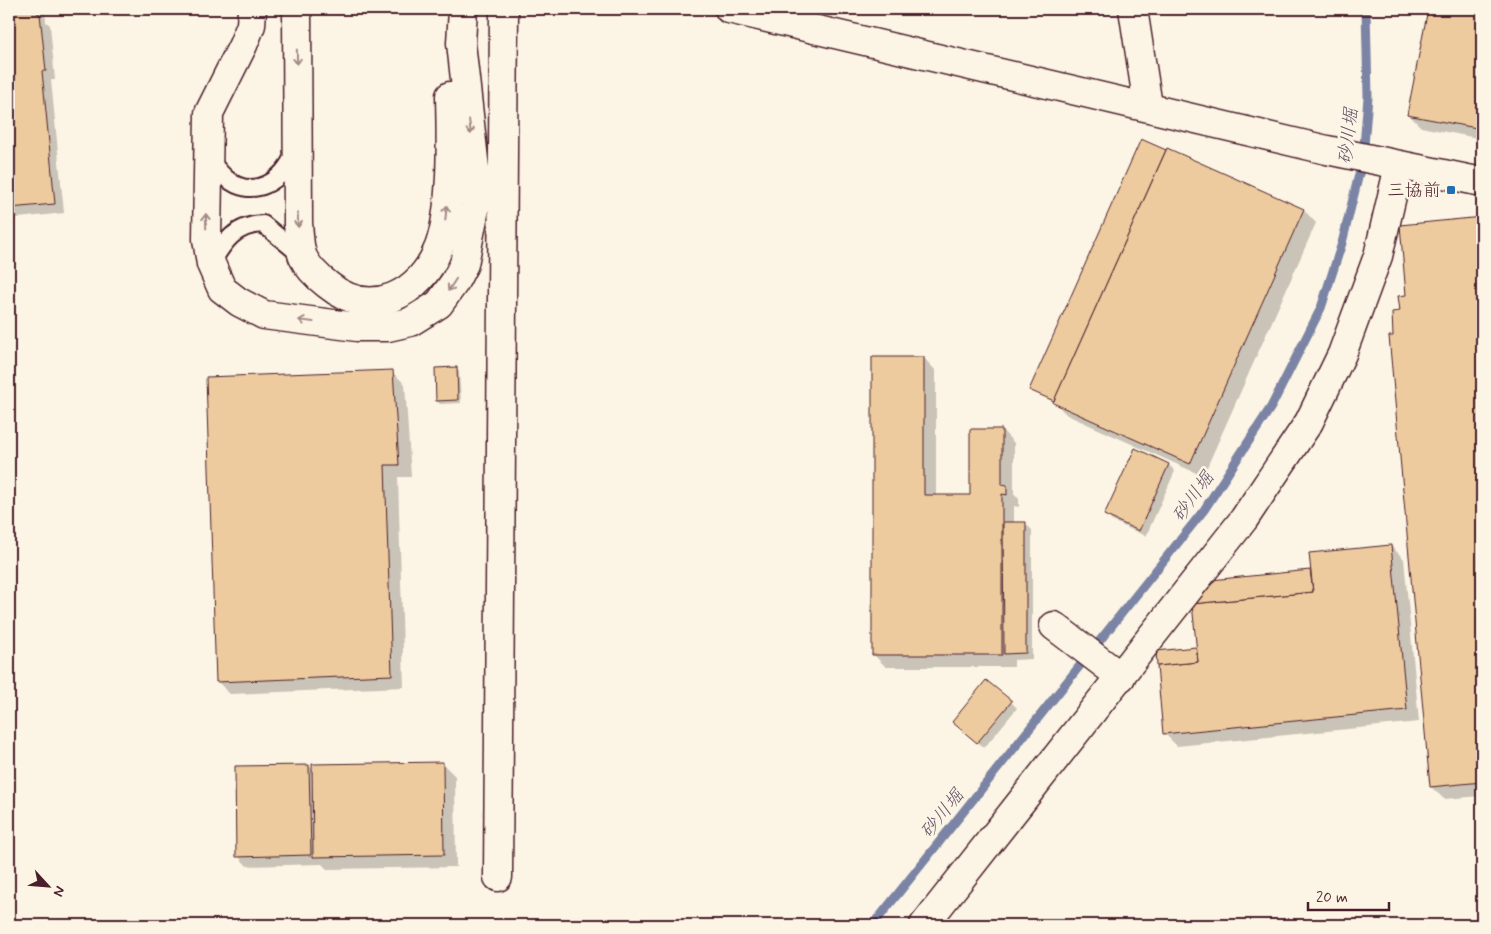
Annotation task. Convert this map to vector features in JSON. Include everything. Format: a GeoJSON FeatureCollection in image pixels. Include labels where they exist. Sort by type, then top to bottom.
{"type":"FeatureCollection","features":[{"type":"Feature","properties":{"kind":"main road"},"geometry":{"type":"LineString","coordinates":[[252,9],[251,25],[209,113],[206,239],[212,264],[222,289],[239,302],[264,315],[357,328],[388,327],[410,322],[439,304],[464,264],[476,203],[475,169],[461,43],[463,9]]}},
{"type":"Feature","properties":{"kind":"main road"},"geometry":{"type":"LineString","coordinates":[[297,9],[298,223],[303,257],[318,277],[335,291],[353,300],[370,303],[390,298],[410,288],[427,270],[439,247],[447,216],[451,130],[448,42],[451,9]]}},
{"type":"Feature","properties":{"kind":"main road"},"geometry":{"type":"LineString","coordinates":[[498,877],[504,9]]}},
{"type":"Feature","properties":{"kind":"main road"},"geometry":{"type":"LineString","coordinates":[[729,9],[1148,106],[1327,150],[1482,182]]}},
{"type":"Feature","properties":{"kind":"main road"},"geometry":{"type":"LineString","coordinates":[[1133,9],[1148,106]]}},
{"type":"Feature","properties":{"kind":"main road"},"geometry":{"type":"LineString","coordinates":[[924,925],[1117,674],[1244,519],[1309,422],[1342,354],[1378,256],[1393,164]]}},
{"type":"Feature","properties":{"kind":"main road"},"geometry":{"type":"LineString","coordinates":[[1059,630],[1117,674]]}},
{"type":"Feature","properties":{"kind":"lane"},"geometry":{"type":"LineString","coordinates":[[207,156],[226,178],[242,187],[254,188],[266,185],[279,178],[290,162],[298,139]]}},
{"type":"Feature","properties":{"kind":"lane"},"geometry":{"type":"LineString","coordinates":[[212,264],[223,244],[234,232],[251,225],[263,224],[303,257]]}},
{"type":"Feature","properties":{"kind":"building"},"geometry":{"type":"Polygon","coordinates":[[[9,9],[37,9],[38,14],[40,14],[46,71],[42,71],[55,204],[9,208],[9,9]]]}},
{"type":"Feature","properties":{"kind":"building"},"geometry":{"type":"Polygon","coordinates":[[[1428,9],[1482,9],[1482,129],[1407,115],[1428,9]]]}},
{"type":"Feature","properties":{"kind":"building"},"geometry":{"type":"Polygon","coordinates":[[[1141,139],[1166,150],[1054,401],[1029,390],[1141,139]]]}},
{"type":"Feature","properties":{"kind":"building"},"geometry":{"type":"Polygon","coordinates":[[[1167,148],[1304,209],[1190,464],[1053,403],[1167,148]]]}},
{"type":"Feature","properties":{"kind":"building"},"geometry":{"type":"Polygon","coordinates":[[[1482,217],[1482,782],[1430,787],[1389,336],[1393,336],[1392,312],[1400,311],[1398,296],[1406,295],[1400,225],[1482,217]]]}},
{"type":"Feature","properties":{"kind":"building"},"geometry":{"type":"Polygon","coordinates":[[[872,357],[924,357],[924,495],[970,495],[970,429],[1002,429],[1002,484],[1007,485],[1007,495],[1002,494],[1002,655],[872,655],[872,357]]]}},
{"type":"Feature","properties":{"kind":"building"},"geometry":{"type":"Polygon","coordinates":[[[457,367],[458,400],[436,401],[435,368],[457,367]]]}},
{"type":"Feature","properties":{"kind":"building"},"geometry":{"type":"Polygon","coordinates":[[[393,370],[399,465],[385,465],[392,675],[216,682],[206,377],[393,370]]]}},
{"type":"Feature","properties":{"kind":"building"},"geometry":{"type":"Polygon","coordinates":[[[1135,448],[1169,464],[1139,531],[1104,515],[1135,448]]]}},
{"type":"Feature","properties":{"kind":"building"},"geometry":{"type":"Polygon","coordinates":[[[1003,522],[1026,522],[1026,653],[1004,654],[1003,522]]]}},
{"type":"Feature","properties":{"kind":"building"},"geometry":{"type":"Polygon","coordinates":[[[1391,545],[1407,710],[1163,734],[1157,666],[1198,662],[1192,604],[1313,592],[1309,553],[1391,545]]]}},
{"type":"Feature","properties":{"kind":"building"},"geometry":{"type":"Polygon","coordinates":[[[1310,570],[1313,592],[1192,604],[1211,580],[1310,570]]]}},
{"type":"Feature","properties":{"kind":"building"},"geometry":{"type":"Polygon","coordinates":[[[1196,647],[1198,662],[1157,666],[1156,651],[1196,647]]]}},
{"type":"Feature","properties":{"kind":"building"},"geometry":{"type":"Polygon","coordinates":[[[986,680],[1012,701],[977,743],[952,722],[986,680]]]}},
{"type":"Feature","properties":{"kind":"building"},"geometry":{"type":"Polygon","coordinates":[[[443,762],[444,855],[313,857],[312,764],[443,762]]]}},
{"type":"Feature","properties":{"kind":"building"},"geometry":{"type":"Polygon","coordinates":[[[309,765],[311,855],[236,857],[235,766],[309,765]]]}},
{"type":"Feature","properties":{"kind":"waterway","name":"砂川堀"},"geometry":{"type":"LineString","coordinates":[[873,925],[1204,510],[1271,407],[1321,308],[1342,243],[1363,158],[1368,97],[1366,9]]}},
{"type":"Feature","properties":{"kind":"place","name":"三協前"},"geometry":{"type":"Point","coordinates":[1451,190]}}]}
